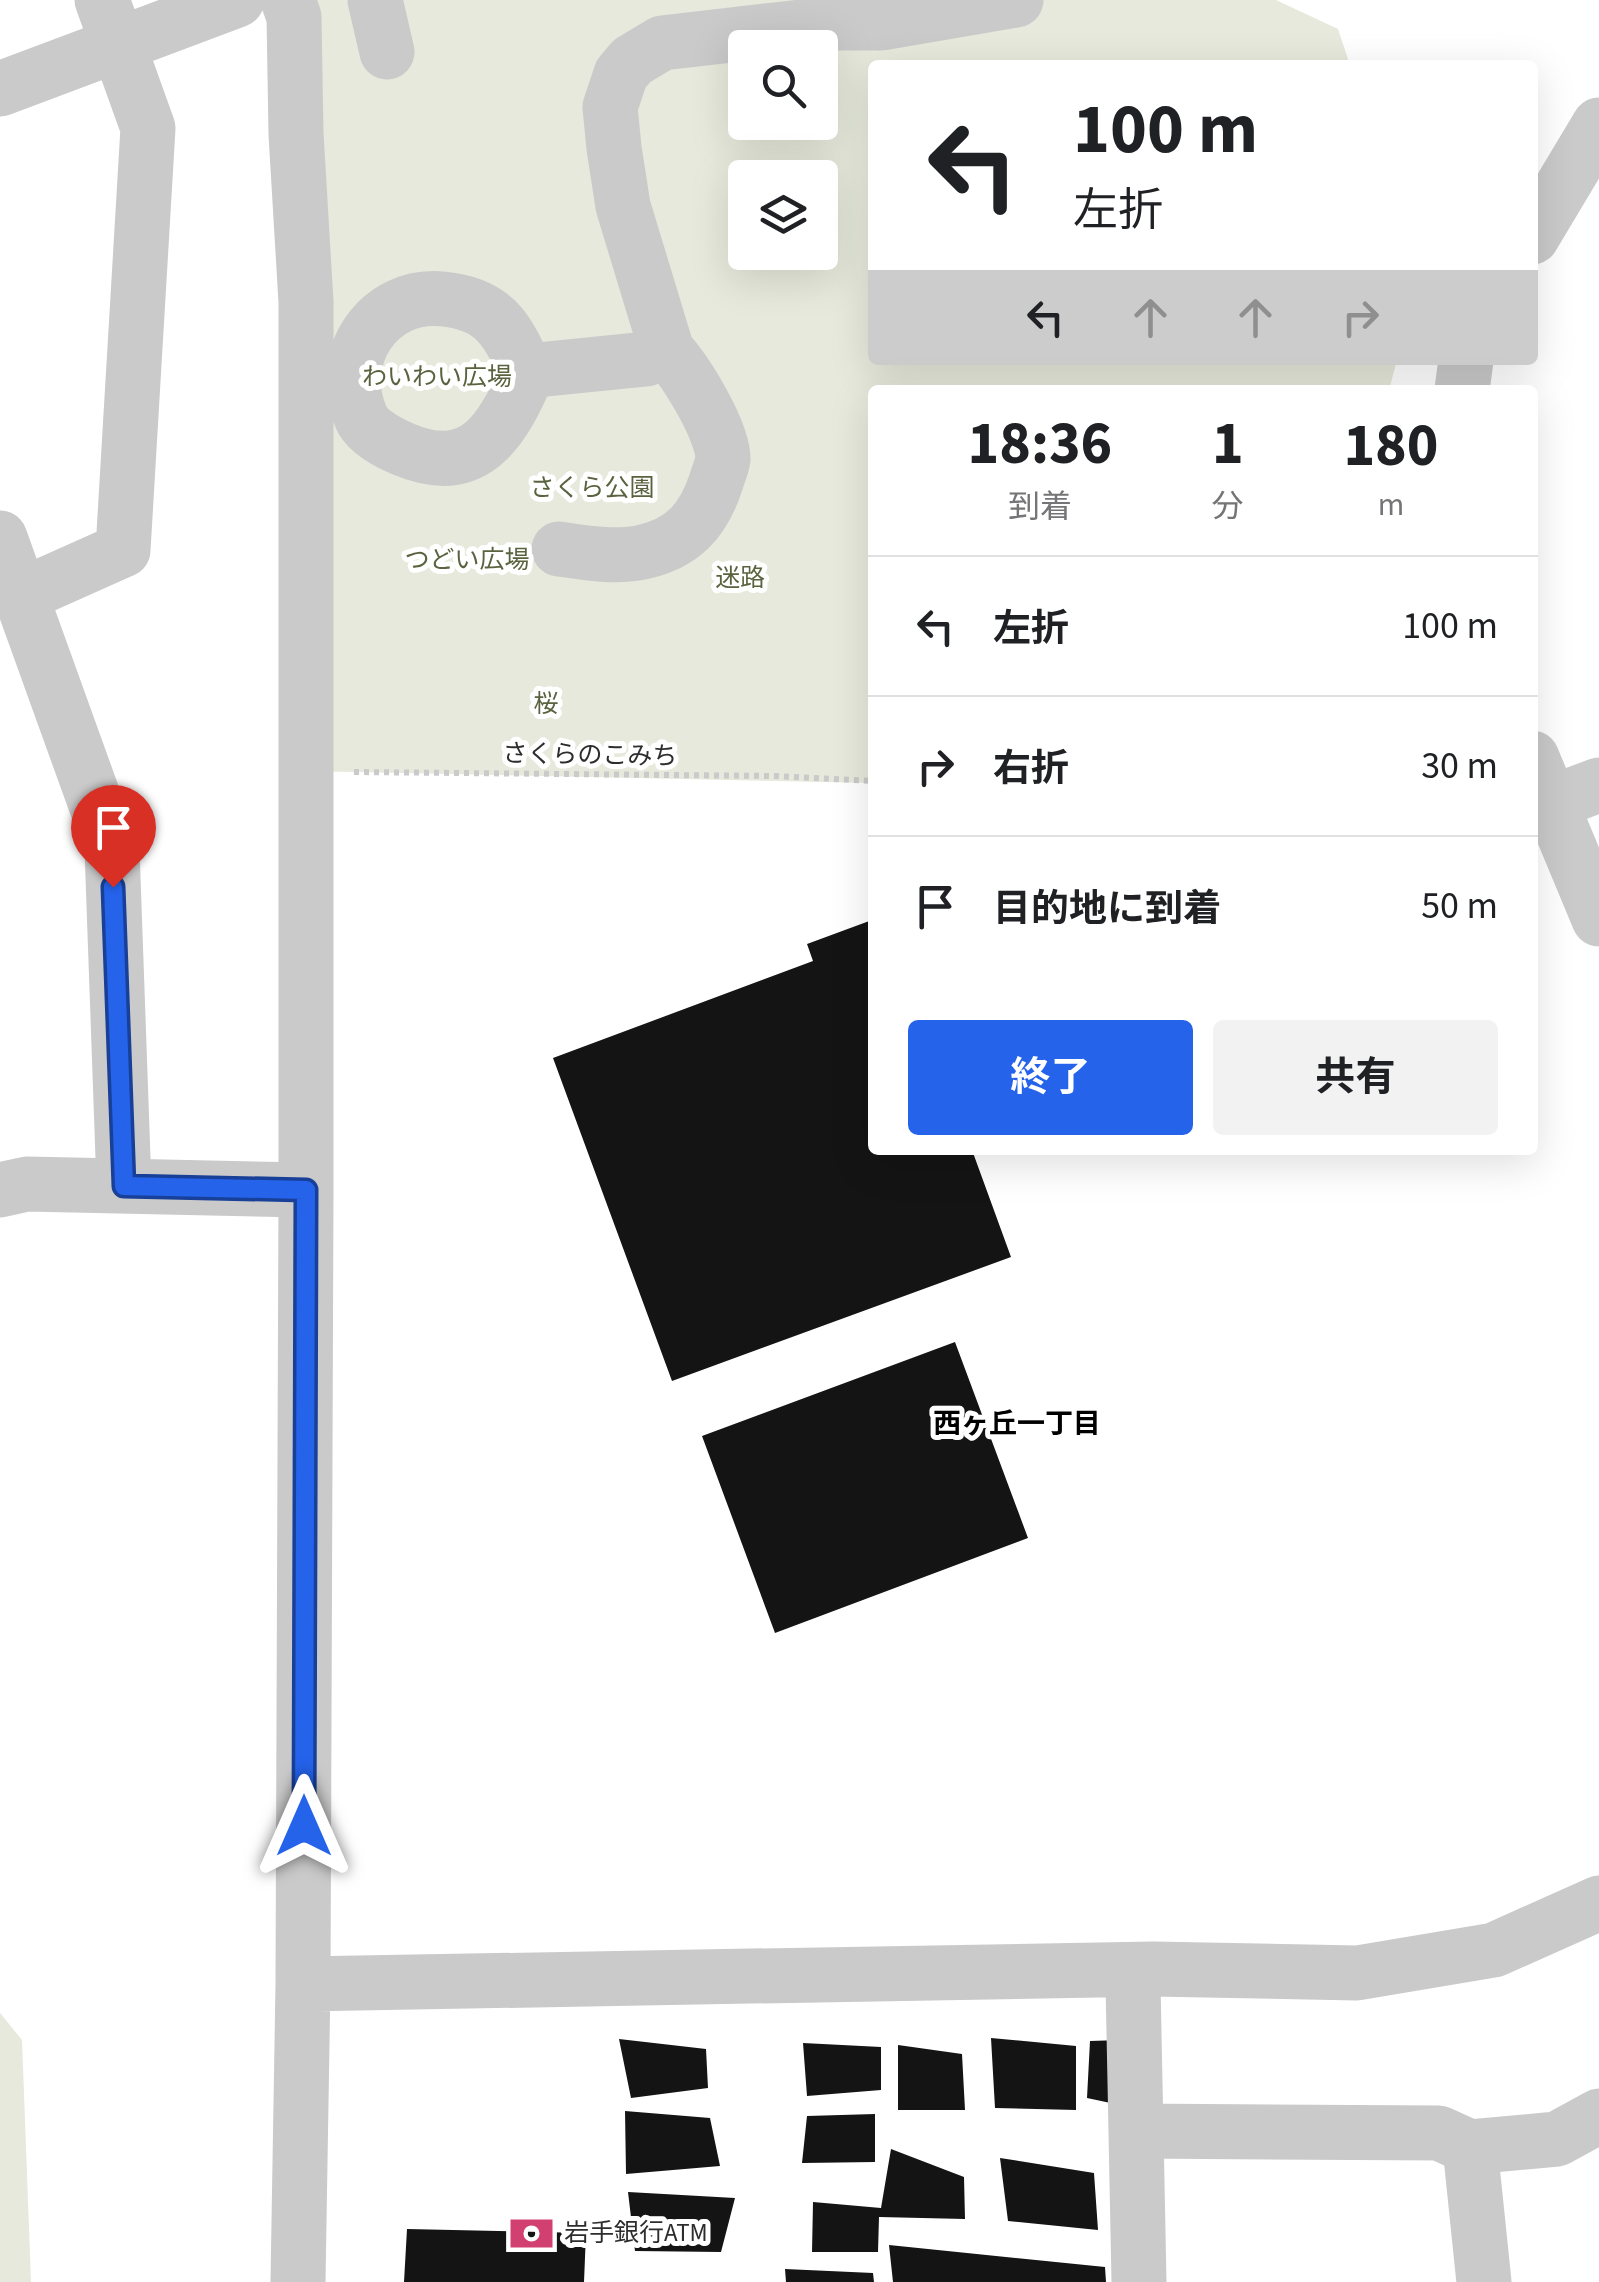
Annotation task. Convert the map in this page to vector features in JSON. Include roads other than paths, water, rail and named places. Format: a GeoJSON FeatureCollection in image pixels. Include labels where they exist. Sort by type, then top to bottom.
{"type":"FeatureCollection","features":[{"type":"Feature","properties":{"kind":"street"},"geometry":{"type":"LineString","coordinates":[[0,89],[110,22],[238,0]]}},
{"type":"Feature","properties":{"kind":"street"},"geometry":{"type":"LineString","coordinates":[[288,0],[294,17],[306,302],[303,1984],[298,2282]]}},
{"type":"Feature","properties":{"kind":"street"},"geometry":{"type":"LineString","coordinates":[[375,0],[386,52]]}},
{"type":"Feature","properties":{"kind":"street"},"geometry":{"type":"LineString","coordinates":[[559,549],[595,554],[645,552],[688,531],[704,515],[723,458],[711,420],[684,368],[667,351],[624,206],[610,107],[621,74],[632,61],[662,42],[836,23],[882,23],[1016,0]]}},
{"type":"Feature","properties":{"kind":"street"},"geometry":{"type":"LineString","coordinates":[[20,596],[123,550],[148,128],[110,22]]}},
{"type":"Feature","properties":{"kind":"street"},"geometry":{"type":"LineString","coordinates":[[1538,227],[1599,125]]}},
{"type":"Feature","properties":{"kind":"street"},"geometry":{"type":"LineString","coordinates":[[527,374],[646,359],[667,351]]}},
{"type":"Feature","properties":{"kind":"street"},"geometry":{"type":"LineString","coordinates":[[0,538],[112,849],[124,1186]]}},
{"type":"Feature","properties":{"kind":"street"},"geometry":{"type":"LineString","coordinates":[[1561,782],[1599,919]]}},
{"type":"Feature","properties":{"kind":"street"},"geometry":{"type":"LineString","coordinates":[[0,1190],[27,1184],[306,1190]]}},
{"type":"Feature","properties":{"kind":"street"},"geometry":{"type":"LineString","coordinates":[[303,1984],[1154,1969],[1357,1973],[1494,1950],[1599,1903]]}},
{"type":"Feature","properties":{"kind":"street"},"geometry":{"type":"LineString","coordinates":[[1139,2282],[1133,1983],[1154,1969]]}},
{"type":"Feature","properties":{"kind":"street"},"geometry":{"type":"LineString","coordinates":[[1136,2131],[1438,2133],[1470,2147],[1557,2139],[1599,2116]]}},
{"type":"Feature","properties":{"kind":"street"},"geometry":{"type":"LineString","coordinates":[[1470,2147],[1484,2282]]}},
{"type":"Feature","properties":{"kind":"place","name":"岩手銀行ATM"},"geometry":{"type":"Point","coordinates":[531,2233]}},
{"type":"Feature","properties":{"kind":"district","name":"西ヶ丘一丁目"},"geometry":{"type":"Point","coordinates":[1017,1424]}},
{"type":"Feature","properties":{"kind":"park label","name":"わいわい広場"},"geometry":{"type":"Point","coordinates":[437,377]}},
{"type":"Feature","properties":{"kind":"park label","name":"さくら公園"},"geometry":{"type":"Point","coordinates":[592,488]}},
{"type":"Feature","properties":{"kind":"park label","name":"つどい広場"},"geometry":{"type":"Point","coordinates":[467,560]}},
{"type":"Feature","properties":{"kind":"park label","name":"迷路"},"geometry":{"type":"Point","coordinates":[740,578]}},
{"type":"Feature","properties":{"kind":"park label","name":"桜"},"geometry":{"type":"Point","coordinates":[546,704]}}]}
